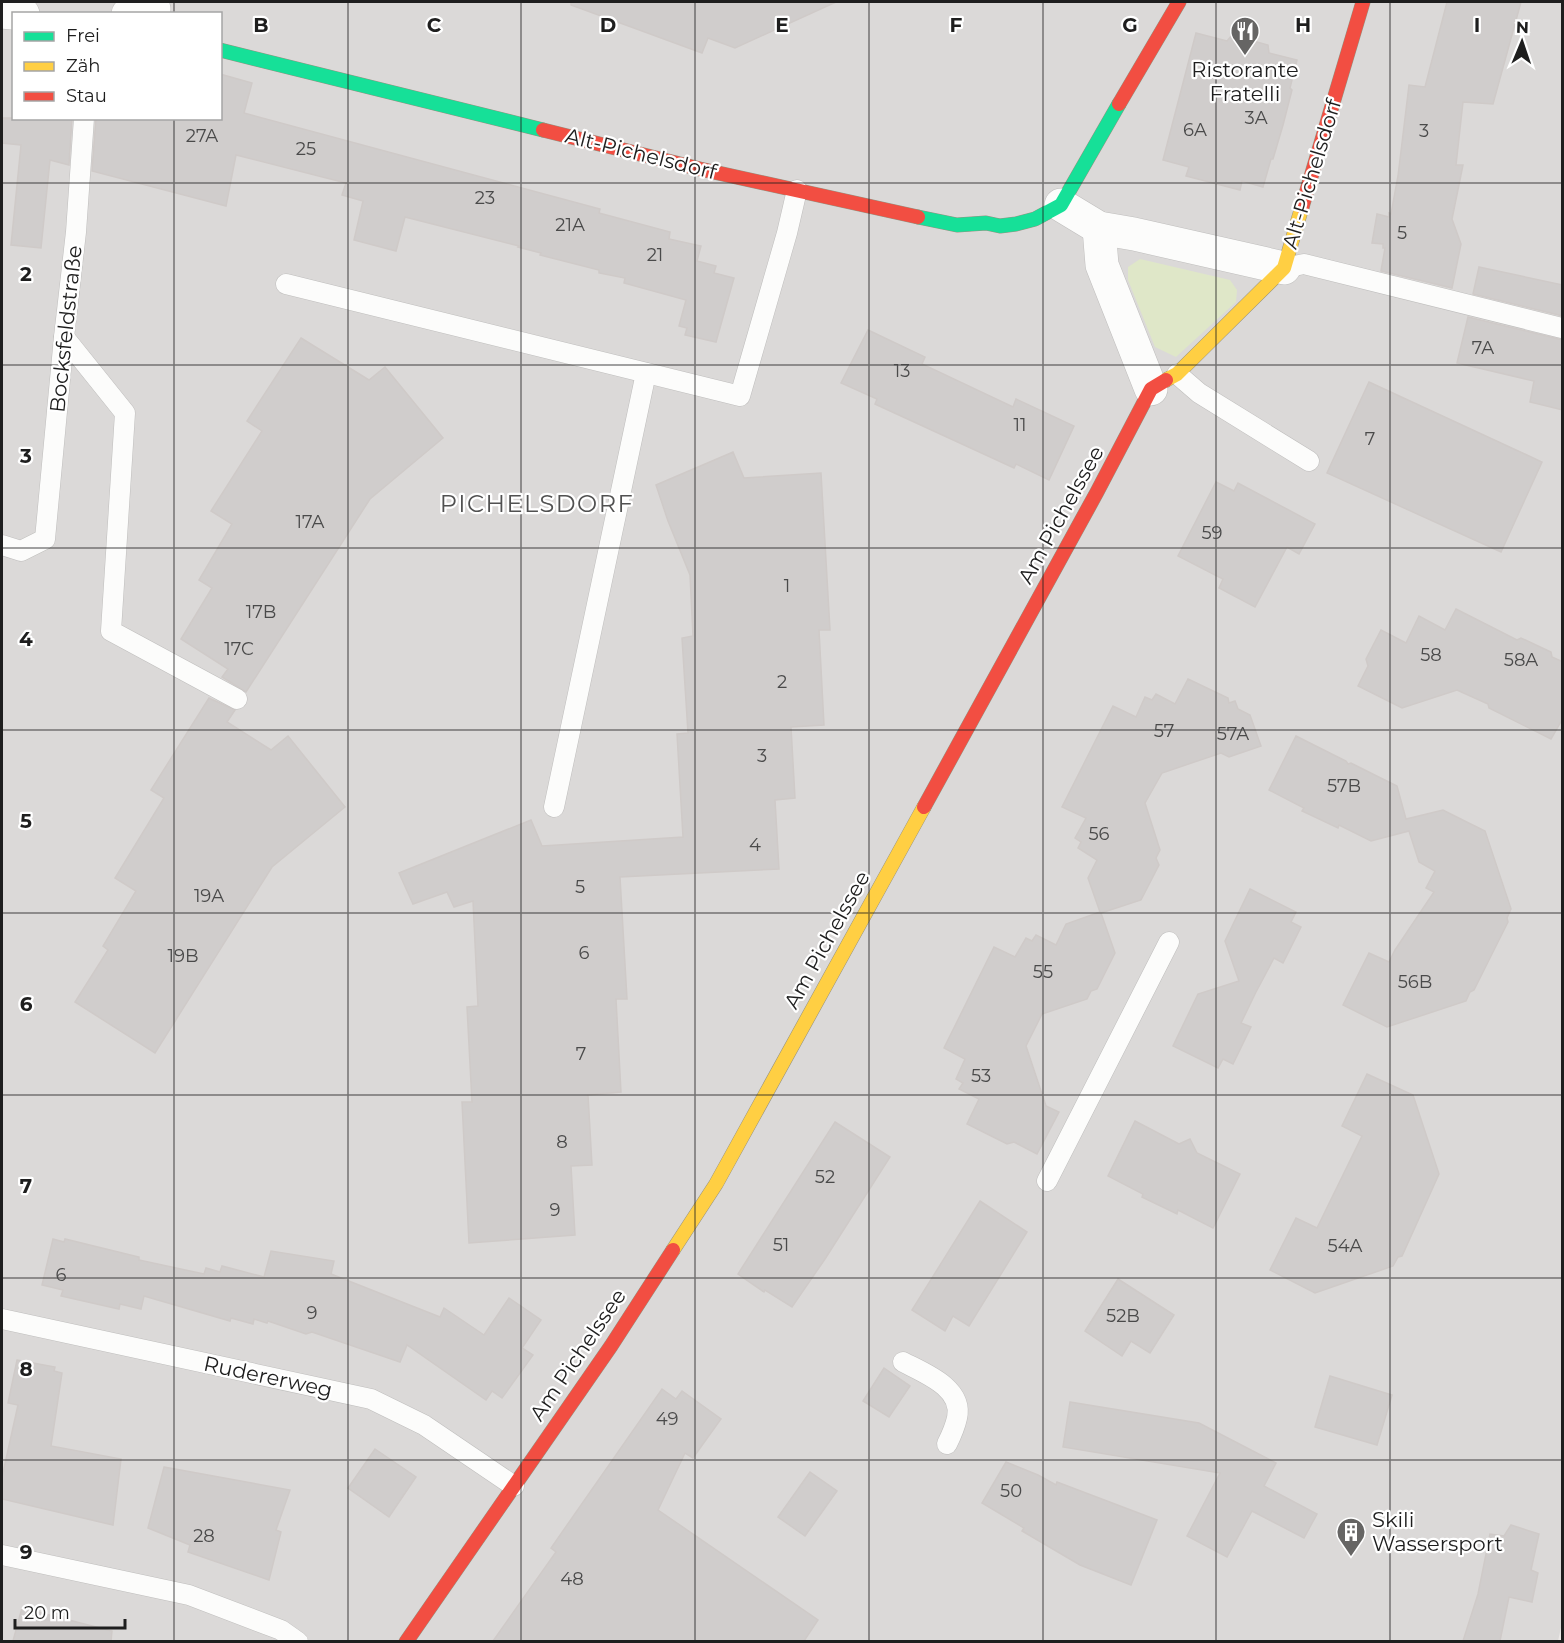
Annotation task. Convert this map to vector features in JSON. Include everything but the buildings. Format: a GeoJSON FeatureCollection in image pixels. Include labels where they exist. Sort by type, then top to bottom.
{"type":"FeatureCollection","features":[{"type":"Feature","properties":{"kind":"street"},"geometry":{"type":"LineString","coordinates":[[1061,205],[1179,2]]}},
{"type":"Feature","properties":{"kind":"street","name":"Alt-Pichelsdorf"},"geometry":{"type":"LineString","coordinates":[[222,50],[700,169],[957,225],[1016,224],[1035,219],[1061,205],[1099,228],[1284,268],[1363,2]]}},
{"type":"Feature","properties":{"kind":"street"},"geometry":{"type":"LineString","coordinates":[[1099,228],[1102,265],[1164,382]]}},
{"type":"Feature","properties":{"kind":"street","name":"Am Pichelssee"},"geometry":{"type":"LineString","coordinates":[[406,1641],[611,1346],[716,1184],[1144,406],[1164,382],[1284,268]]}},
{"type":"Feature","properties":{"kind":"lane","name":"Bocksfeldstraße"},"geometry":{"type":"LineString","coordinates":[[2,545],[21,551],[45,538],[76,232],[84,120]]}},
{"type":"Feature","properties":{"kind":"lane"},"geometry":{"type":"LineString","coordinates":[[286,284],[740,396],[787,233],[797,190]]}},
{"type":"Feature","properties":{"kind":"lane"},"geometry":{"type":"LineString","coordinates":[[1284,268],[1304,264],[1563,328]]}},
{"type":"Feature","properties":{"kind":"lane"},"geometry":{"type":"LineString","coordinates":[[64,337],[125,413],[111,632],[237,699]]}},
{"type":"Feature","properties":{"kind":"lane"},"geometry":{"type":"LineString","coordinates":[[554,807],[646,373]]}},
{"type":"Feature","properties":{"kind":"lane"},"geometry":{"type":"LineString","coordinates":[[1164,382],[1199,393],[1309,461]]}},
{"type":"Feature","properties":{"kind":"lane"},"geometry":{"type":"LineString","coordinates":[[1047,1181],[1169,942]]}},
{"type":"Feature","properties":{"kind":"lane","name":"Rudererweg"},"geometry":{"type":"LineString","coordinates":[[2,1319],[371,1399],[424,1425],[514,1486]]}},
{"type":"Feature","properties":{"kind":"lane"},"geometry":{"type":"LineString","coordinates":[[903,1362],[937,1379],[954,1396],[958,1416],[947,1444]]}},
{"type":"Feature","properties":{"kind":"lane"},"geometry":{"type":"LineString","coordinates":[[2,1555],[189,1595],[281,1630],[298,1641]]}},
{"type":"Feature","properties":{"kind":"shaded area"},"geometry":{"type":"Polygon","coordinates":[[[2,2],[1562,2],[1562,1623],[1558,1641],[2,1642],[2,2]]]}},
{"type":"Feature","properties":{"kind":"green space"},"geometry":{"type":"Polygon","coordinates":[[[1140,259],[1230,280],[1237,290],[1236,302],[1176,357],[1155,347],[1128,280],[1128,267],[1140,259]]]}},
{"type":"Feature","properties":{"kind":"traffic: fast"},"geometry":{"type":"LineString","coordinates":[[222,50],[543,130]]}},
{"type":"Feature","properties":{"kind":"traffic: fast"},"geometry":{"type":"LineString","coordinates":[[918,217],[957,225],[986,223],[1000,226],[1035,219],[1061,205],[1119,104]]}},
{"type":"Feature","properties":{"kind":"traffic: slow"},"geometry":{"type":"LineString","coordinates":[[1166,380],[1177,374],[1284,268],[1302,207]]}},
{"type":"Feature","properties":{"kind":"traffic: slow"},"geometry":{"type":"LineString","coordinates":[[673,1250],[716,1184],[924,807]]}},
{"type":"Feature","properties":{"kind":"traffic: jam"},"geometry":{"type":"LineString","coordinates":[[1119,104],[1179,2]]}},
{"type":"Feature","properties":{"kind":"traffic: jam"},"geometry":{"type":"LineString","coordinates":[[1302,207],[1363,2]]}},
{"type":"Feature","properties":{"kind":"traffic: jam"},"geometry":{"type":"LineString","coordinates":[[543,130],[700,169],[918,217]]}},
{"type":"Feature","properties":{"kind":"traffic: jam"},"geometry":{"type":"LineString","coordinates":[[924,807],[1151,389],[1166,380]]}},
{"type":"Feature","properties":{"kind":"traffic: jam"},"geometry":{"type":"LineString","coordinates":[[406,1642],[611,1346],[673,1250]]}},
{"type":"Feature","properties":{"kind":"place","name":"Ristorante Fratelli"},"geometry":{"type":"Point","coordinates":[1245,56]}},
{"type":"Feature","properties":{"kind":"place","name":"Skili Wassersport"},"geometry":{"type":"Point","coordinates":[1351,1558]}},
{"type":"Feature","properties":{"kind":"district","name":"PICHELSDORF"},"geometry":{"type":"Point","coordinates":[537,504]}}]}
